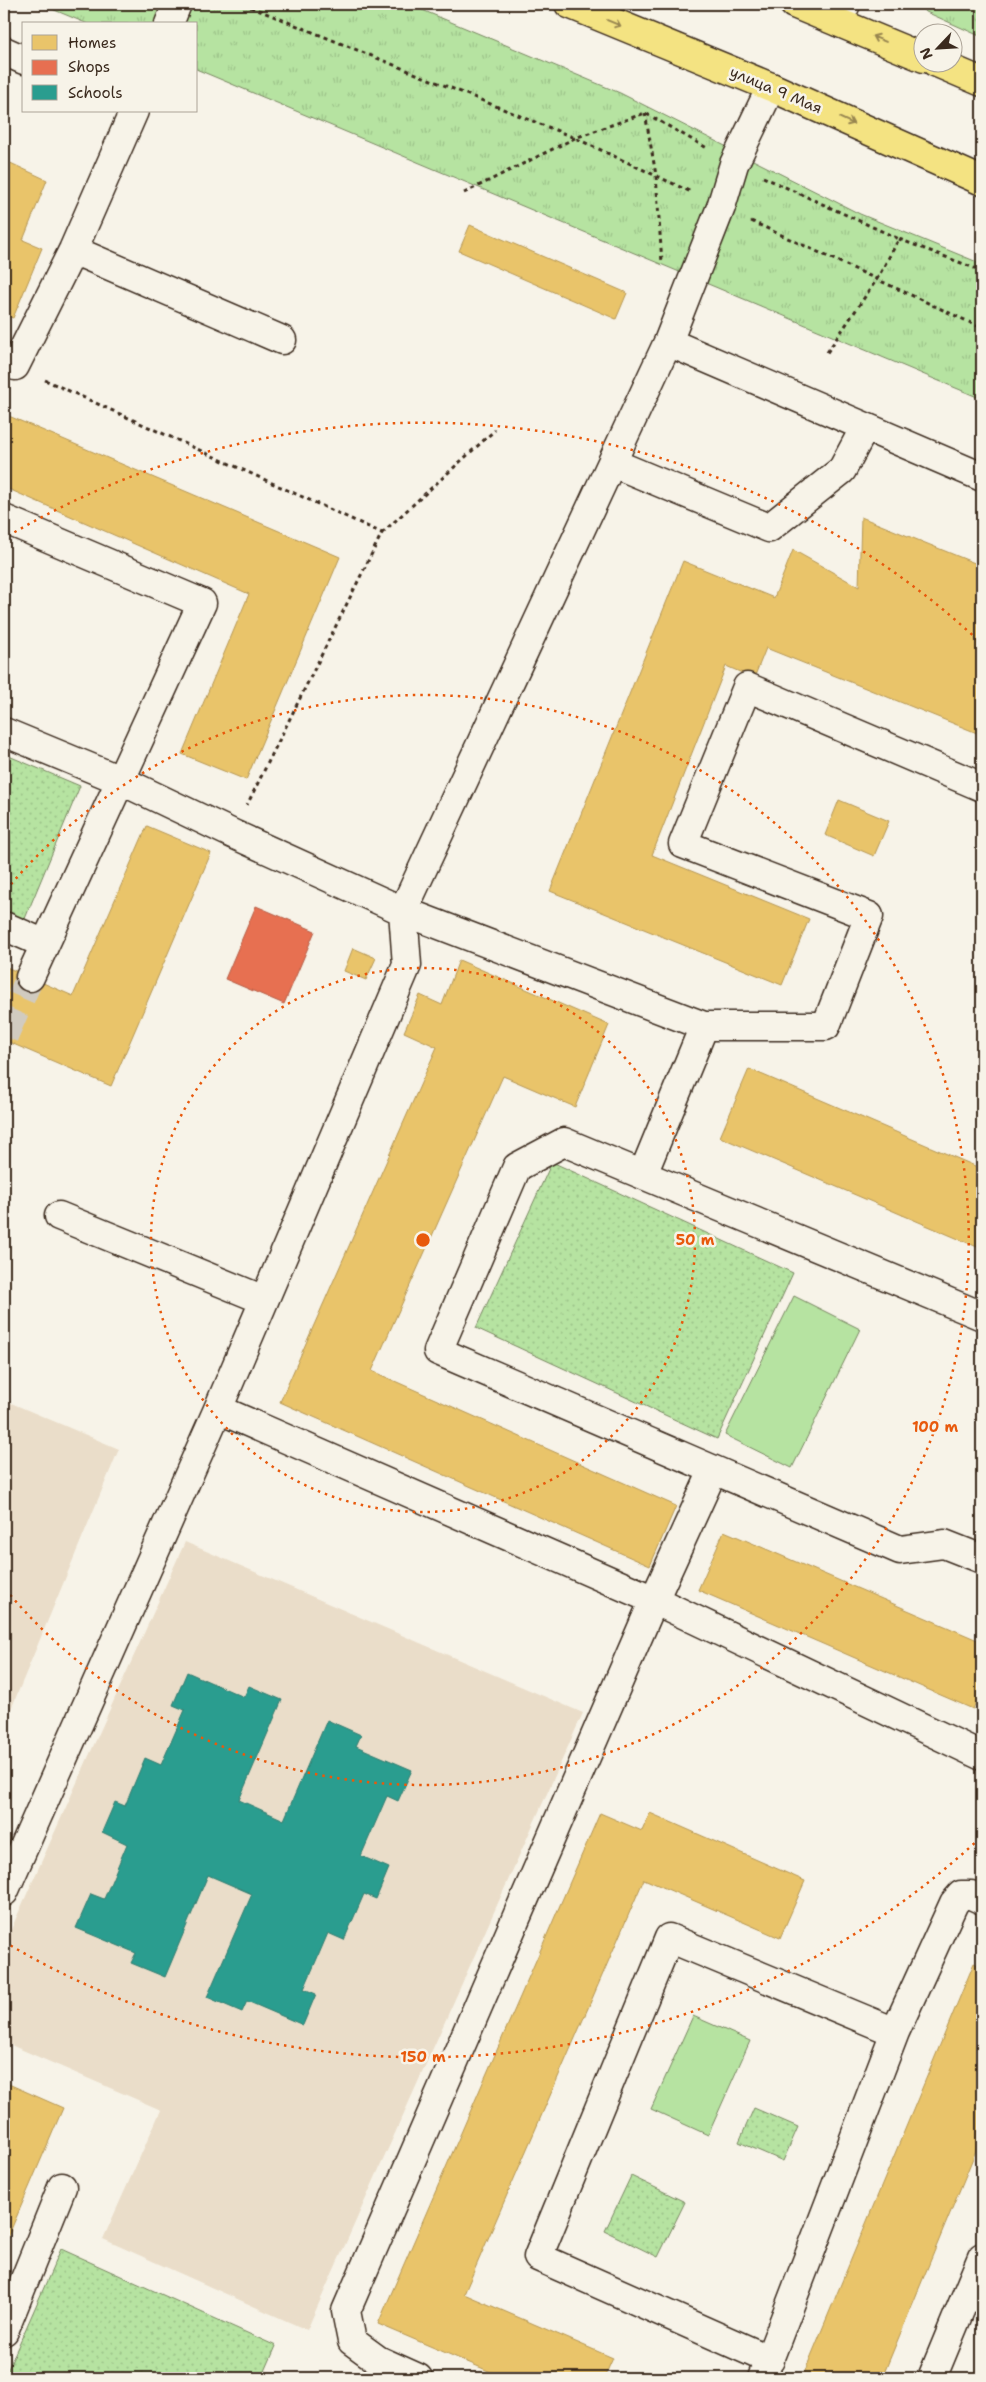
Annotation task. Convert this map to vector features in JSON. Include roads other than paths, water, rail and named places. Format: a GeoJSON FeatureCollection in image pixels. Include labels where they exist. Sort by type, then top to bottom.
{"type":"FeatureCollection","features":[{"type":"Feature","properties":{"kind":"main road","name":"улица 9 Мая"},"geometry":{"type":"LineString","coordinates":[[569,4],[771,87],[982,181]]}},
{"type":"Feature","properties":{"kind":"main road"},"geometry":{"type":"LineString","coordinates":[[794,4],[842,13],[914,53]]}},
{"type":"Feature","properties":{"kind":"main road"},"geometry":{"type":"LineString","coordinates":[[958,72],[982,82]]}},
{"type":"Feature","properties":{"kind":"lane"},"geometry":{"type":"LineString","coordinates":[[170,22],[177,4]]}},
{"type":"Feature","properties":{"kind":"lane"},"geometry":{"type":"LineString","coordinates":[[4,51],[22,59]]}},
{"type":"Feature","properties":{"kind":"lane"},"geometry":{"type":"LineString","coordinates":[[4,1892],[218,1409],[407,964],[404,911],[668,342],[721,207],[734,164],[771,87]]}},
{"type":"Feature","properties":{"kind":"lane"},"geometry":{"type":"LineString","coordinates":[[9,363],[74,250],[134,112]]}},
{"type":"Feature","properties":{"kind":"lane"},"geometry":{"type":"LineString","coordinates":[[74,250],[282,340]]}},
{"type":"Feature","properties":{"kind":"lane"},"geometry":{"type":"LineString","coordinates":[[668,342],[982,477]]}},
{"type":"Feature","properties":{"kind":"lane"},"geometry":{"type":"LineString","coordinates":[[613,463],[769,528],[842,470],[865,427]]}},
{"type":"Feature","properties":{"kind":"lane"},"geometry":{"type":"LineString","coordinates":[[4,519],[202,603],[30,977]]}},
{"type":"Feature","properties":{"kind":"lane"},"geometry":{"type":"LineString","coordinates":[[4,732],[120,780],[233,834],[404,911],[704,1026],[826,1026],[870,916],[683,844],[748,687],[982,787]]}},
{"type":"Feature","properties":{"kind":"lane"},"geometry":{"type":"LineString","coordinates":[[4,926],[44,944]]}},
{"type":"Feature","properties":{"kind":"lane"},"geometry":{"type":"LineString","coordinates":[[643,1174],[704,1026]]}},
{"type":"Feature","properties":{"kind":"lane"},"geometry":{"type":"LineString","coordinates":[[982,1316],[564,1142],[517,1167],[438,1351],[900,1550],[944,1544],[982,1559]]}},
{"type":"Feature","properties":{"kind":"lane"},"geometry":{"type":"LineString","coordinates":[[59,1216],[264,1300]]}},
{"type":"Feature","properties":{"kind":"lane"},"geometry":{"type":"LineString","coordinates":[[218,1409],[654,1600],[982,1756]]}},
{"type":"Feature","properties":{"kind":"lane"},"geometry":{"type":"LineString","coordinates":[[418,2378],[374,2369],[352,2341],[346,2311],[654,1600],[713,1471]]}},
{"type":"Feature","properties":{"kind":"lane"},"geometry":{"type":"LineString","coordinates":[[895,2032],[669,1938],[538,2257],[766,2369],[895,2032],[954,1903],[961,1895],[971,1895],[982,1900]]}},
{"type":"Feature","properties":{"kind":"lane"},"geometry":{"type":"LineString","coordinates":[[4,2331],[62,2187]]}},
{"type":"Feature","properties":{"kind":"lane"},"geometry":{"type":"LineString","coordinates":[[932,2378],[982,2256]]}},
{"type":"Feature","properties":{"kind":"tunnel"},"geometry":{"type":"LineString","coordinates":[[4,1036],[30,977]]}}]}
